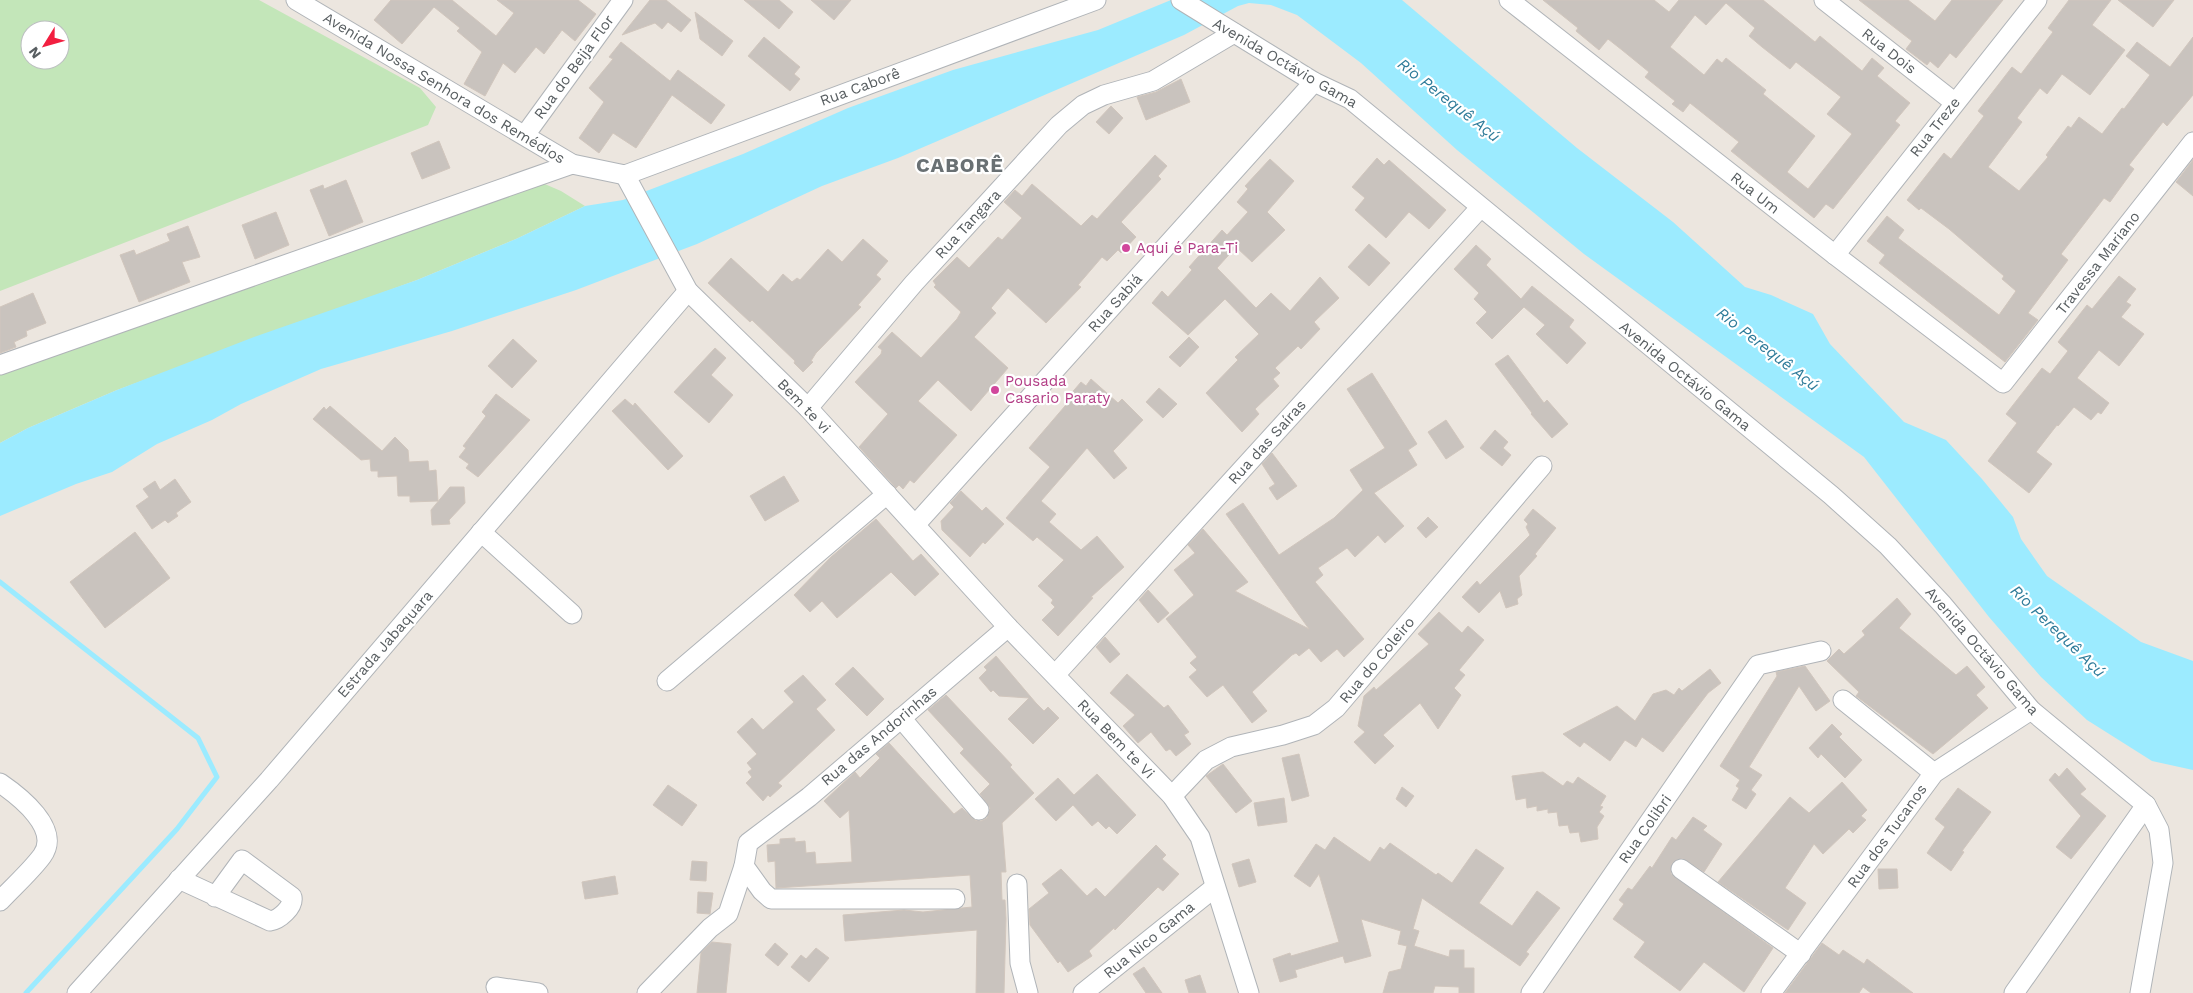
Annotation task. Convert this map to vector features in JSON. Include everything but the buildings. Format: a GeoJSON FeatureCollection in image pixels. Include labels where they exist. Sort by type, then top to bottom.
{"type":"FeatureCollection","features":[{"type":"Feature","properties":{"kind":"street","name":"Avenida Nossa Senhora dos Remédios"},"geometry":{"type":"LineString","coordinates":[[296,0],[324,7],[572,164],[625,174]]}},
{"type":"Feature","properties":{"kind":"street","name":"Rua do Beija Flor"},"geometry":{"type":"LineString","coordinates":[[525,135],[624,0]]}},
{"type":"Feature","properties":{"kind":"street","name":"Rua Caborê"},"geometry":{"type":"LineString","coordinates":[[625,174],[1096,0]]}},
{"type":"Feature","properties":{"kind":"street","name":"Avenida Octávio Gama"},"geometry":{"type":"LineString","coordinates":[[1181,0],[1314,82],[1350,99],[1480,208],[1831,495],[1888,546],[1943,605],[2031,710],[2146,804]]}},
{"type":"Feature","properties":{"kind":"street","name":"Rua Um"},"geometry":{"type":"LineString","coordinates":[[1509,0],[1835,255],[2003,383]]}},
{"type":"Feature","properties":{"kind":"street","name":"Rua Dois"},"geometry":{"type":"LineString","coordinates":[[1824,0],[1954,102]]}},
{"type":"Feature","properties":{"kind":"street","name":"Rua Treze"},"geometry":{"type":"LineString","coordinates":[[1835,255],[1954,102],[2037,0]]}},
{"type":"Feature","properties":{"kind":"street","name":"Rua Tangara"},"geometry":{"type":"LineString","coordinates":[[808,408],[914,283],[1059,125],[1083,105],[1104,94],[1154,81],[1228,30]]}},
{"type":"Feature","properties":{"kind":"street","name":"Rua Sabiá"},"geometry":{"type":"LineString","coordinates":[[916,524],[1314,82]]}},
{"type":"Feature","properties":{"kind":"street","name":"Travessa Mariano"},"geometry":{"type":"LineString","coordinates":[[2003,383],[2193,142]]}},
{"type":"Feature","properties":{"kind":"street"},"geometry":{"type":"LineString","coordinates":[[0,365],[572,164]]}},
{"type":"Feature","properties":{"kind":"street","name":"Bem te vi"},"geometry":{"type":"LineString","coordinates":[[625,174],[688,291],[808,408],[916,524]]}},
{"type":"Feature","properties":{"kind":"street","name":"Rua das Saíras"},"geometry":{"type":"LineString","coordinates":[[1055,675],[1480,208]]}},
{"type":"Feature","properties":{"kind":"street","name":"Estrada Jabaquara"},"geometry":{"type":"LineString","coordinates":[[77,993],[269,780],[688,291]]}},
{"type":"Feature","properties":{"kind":"street","name":"Rua do Coleiro"},"geometry":{"type":"LineString","coordinates":[[1172,796],[1206,760],[1231,747],[1283,735],[1314,725],[1336,708],[1542,466]]}},
{"type":"Feature","properties":{"kind":"street"},"geometry":{"type":"LineString","coordinates":[[667,681],[888,494]]}},
{"type":"Feature","properties":{"kind":"street","name":"Rua Bem te Vi"},"geometry":{"type":"LineString","coordinates":[[916,524],[1008,627],[1172,796],[1200,837],[1214,888],[1249,993]]}},
{"type":"Feature","properties":{"kind":"street"},"geometry":{"type":"LineString","coordinates":[[481,532],[572,614]]}},
{"type":"Feature","properties":{"kind":"street","name":"Rua das Andorinhas"},"geometry":{"type":"LineString","coordinates":[[744,866],[748,843],[809,796],[1008,627]]}},
{"type":"Feature","properties":{"kind":"street","name":"Rua Colibri"},"geometry":{"type":"LineString","coordinates":[[1531,993],[1758,665],[1821,650]]}},
{"type":"Feature","properties":{"kind":"street"},"geometry":{"type":"LineString","coordinates":[[1843,700],[1934,773]]}},
{"type":"Feature","properties":{"kind":"street","name":"Rua dos Tucanos"},"geometry":{"type":"LineString","coordinates":[[1771,993],[1934,773],[2031,710]]}},
{"type":"Feature","properties":{"kind":"street"},"geometry":{"type":"LineString","coordinates":[[901,718],[979,810]]}},
{"type":"Feature","properties":{"kind":"street"},"geometry":{"type":"LineString","coordinates":[[0,783],[18,796],[44,823],[47,842],[44,854],[0,901]]}},
{"type":"Feature","properties":{"kind":"street"},"geometry":{"type":"LineString","coordinates":[[2014,993],[2146,804],[2159,830],[2163,863],[2140,993]]}},
{"type":"Feature","properties":{"kind":"street"},"geometry":{"type":"LineString","coordinates":[[744,866],[771,899],[955,899]]}},
{"type":"Feature","properties":{"kind":"street"},"geometry":{"type":"LineString","coordinates":[[647,993],[710,928],[728,914],[744,866]]}},
{"type":"Feature","properties":{"kind":"street"},"geometry":{"type":"LineString","coordinates":[[1681,869],[1801,954]]}},
{"type":"Feature","properties":{"kind":"street"},"geometry":{"type":"LineString","coordinates":[[179,879],[215,897]]}},
{"type":"Feature","properties":{"kind":"street"},"geometry":{"type":"LineString","coordinates":[[1018,884],[1020,963],[1028,993]]}},
{"type":"Feature","properties":{"kind":"street","name":"Rua Nico Gama"},"geometry":{"type":"LineString","coordinates":[[1083,993],[1214,888]]}},
{"type":"Feature","properties":{"kind":"street"},"geometry":{"type":"LineString","coordinates":[[496,987],[538,993]]}},
{"type":"Feature","properties":{"kind":"green space"},"geometry":{"type":"Polygon","coordinates":[[[0,0],[259,0],[420,88],[436,107],[428,125],[0,291],[0,0]]]}},
{"type":"Feature","properties":{"kind":"green space"},"geometry":{"type":"Polygon","coordinates":[[[533,179],[561,191],[585,206],[516,239],[417,280],[117,390],[28,428],[0,443],[0,369],[533,179]]]}},
{"type":"Feature","properties":{"kind":"water","name":"Rio Perequê Açú"},"geometry":{"type":"Polygon","coordinates":[[[1171,0],[1402,0],[1577,148],[1673,222],[1745,287],[1771,295],[1813,314],[1830,344],[1904,422],[1946,440],[1982,479],[2013,517],[2021,539],[2047,576],[2141,642],[2193,661],[2193,770],[2152,761],[2087,720],[2041,677],[1989,617],[1864,457],[1584,254],[1457,150],[1361,63],[1297,15],[1271,5],[1249,3],[1238,6],[1184,35],[898,158],[822,186],[697,244],[576,290],[452,331],[321,369],[157,444],[112,472],[76,484],[0,516],[0,443],[28,428],[117,390],[254,337],[417,280],[516,239],[585,206],[623,200],[743,154],[848,108],[953,70],[1098,30],[1171,0]]]}},
{"type":"Feature","properties":{"kind":"waterway"},"geometry":{"type":"LineString","coordinates":[[0,582],[198,738],[217,777],[177,829],[26,993]]}},
{"type":"Feature","properties":{"kind":"place","name":"Aqui é Para-Ti"},"geometry":{"type":"Point","coordinates":[1126,248]}},
{"type":"Feature","properties":{"kind":"place","name":"Pousada Casario Paraty"},"geometry":{"type":"Point","coordinates":[995,390]}},
{"type":"Feature","properties":{"kind":"district","name":"CABORÊ"},"geometry":{"type":"Point","coordinates":[960,165]}}]}
